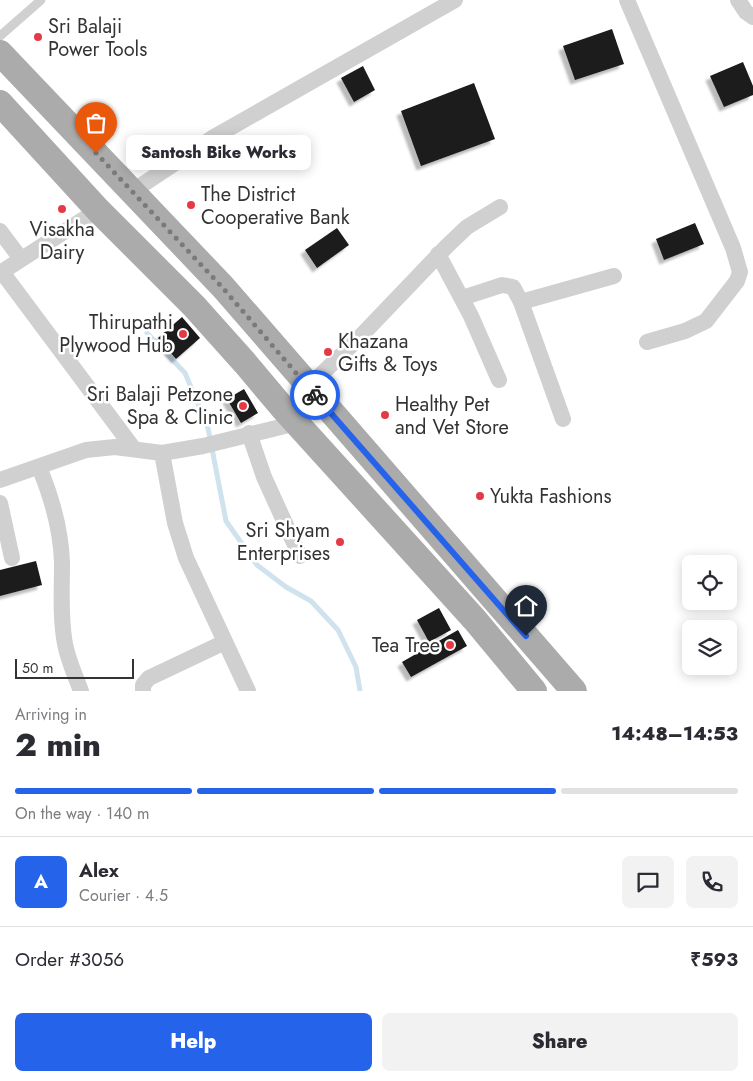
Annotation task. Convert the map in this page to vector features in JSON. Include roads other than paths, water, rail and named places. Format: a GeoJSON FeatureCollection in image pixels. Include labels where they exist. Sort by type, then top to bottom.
{"type":"FeatureCollection","features":[{"type":"Feature","properties":{"kind":"main road"},"geometry":{"type":"LineString","coordinates":[[0,53],[229,294],[574,691]]}},
{"type":"Feature","properties":{"kind":"main road"},"geometry":{"type":"LineString","coordinates":[[0,76],[63,139],[217,303],[324,428],[556,691]]}},
{"type":"Feature","properties":{"kind":"main road"},"geometry":{"type":"LineString","coordinates":[[0,103],[98,210],[194,306],[475,620],[534,691]]}},
{"type":"Feature","properties":{"kind":"street"},"geometry":{"type":"LineString","coordinates":[[133,191],[214,137],[455,0]]}},
{"type":"Feature","properties":{"kind":"street"},"geometry":{"type":"LineString","coordinates":[[627,0],[733,248],[740,272],[737,281],[706,321],[685,331],[647,342]]}},
{"type":"Feature","properties":{"kind":"street"},"geometry":{"type":"LineString","coordinates":[[738,0],[746,12],[753,16]]}},
{"type":"Feature","properties":{"kind":"street"},"geometry":{"type":"LineString","coordinates":[[308,387],[358,339],[438,254],[468,227],[500,207]]}},
{"type":"Feature","properties":{"kind":"street"},"geometry":{"type":"LineString","coordinates":[[98,210],[1,273],[134,449]]}},
{"type":"Feature","properties":{"kind":"street"},"geometry":{"type":"LineString","coordinates":[[0,231],[21,259]]}},
{"type":"Feature","properties":{"kind":"street"},"geometry":{"type":"LineString","coordinates":[[438,254],[462,298],[499,380]]}},
{"type":"Feature","properties":{"kind":"street"},"geometry":{"type":"LineString","coordinates":[[521,302],[614,276]]}},
{"type":"Feature","properties":{"kind":"street"},"geometry":{"type":"LineString","coordinates":[[462,298],[509,285],[513,287],[521,302],[563,419]]}},
{"type":"Feature","properties":{"kind":"street"},"geometry":{"type":"LineString","coordinates":[[0,480],[86,450],[115,446],[162,453],[211,444],[249,433],[297,423]]}},
{"type":"Feature","properties":{"kind":"street"},"geometry":{"type":"LineString","coordinates":[[249,433],[264,478],[300,556]]}},
{"type":"Feature","properties":{"kind":"street"},"geometry":{"type":"LineString","coordinates":[[162,453],[176,523],[186,558],[248,691]]}},
{"type":"Feature","properties":{"kind":"street"},"geometry":{"type":"LineString","coordinates":[[38,467],[54,507],[62,563],[60,596],[64,637],[67,653],[81,691]]}},
{"type":"Feature","properties":{"kind":"street"},"geometry":{"type":"LineString","coordinates":[[0,503],[12,558]]}},
{"type":"Feature","properties":{"kind":"street"},"geometry":{"type":"LineString","coordinates":[[143,691],[143,685],[149,678],[225,642]]}},
{"type":"Feature","properties":{"kind":"lane"},"geometry":{"type":"LineString","coordinates":[[0,36],[41,0]]}},
{"type":"Feature","properties":{"kind":"waterway"},"geometry":{"type":"LineString","coordinates":[[147,333],[185,373],[208,428],[226,521],[257,565],[286,587],[311,601],[338,630],[356,667],[360,691]]}},
{"type":"Feature","properties":{"kind":"place","name":"Sri Balaji Power Tools"},"geometry":{"type":"Point","coordinates":[38,37]}},
{"type":"Feature","properties":{"kind":"place","name":"Santosh Bike Works"},"geometry":{"type":"Point","coordinates":[96,153]}},
{"type":"Feature","properties":{"kind":"place","name":"The District Cooperative Bank"},"geometry":{"type":"Point","coordinates":[191,205]}},
{"type":"Feature","properties":{"kind":"place","name":"Visakha Dairy"},"geometry":{"type":"Point","coordinates":[62,209]}},
{"type":"Feature","properties":{"kind":"place","name":"Thirupathi Plywood Hub"},"geometry":{"type":"Point","coordinates":[183,334]}},
{"type":"Feature","properties":{"kind":"place","name":"Khazana Gifts & Toys"},"geometry":{"type":"Point","coordinates":[328,352]}},
{"type":"Feature","properties":{"kind":"place","name":"Sri Balaji Petzone Spa & Clinic"},"geometry":{"type":"Point","coordinates":[243,406]}},
{"type":"Feature","properties":{"kind":"place","name":"Healthy Pet and Vet Store"},"geometry":{"type":"Point","coordinates":[385,415]}},
{"type":"Feature","properties":{"kind":"place","name":"Yukta Fashions"},"geometry":{"type":"Point","coordinates":[480,496]}},
{"type":"Feature","properties":{"kind":"place","name":"Sri Shyam Enterprises"},"geometry":{"type":"Point","coordinates":[340,542]}},
{"type":"Feature","properties":{"kind":"place","name":"Tea Tree"},"geometry":{"type":"Point","coordinates":[450,645]}}]}
